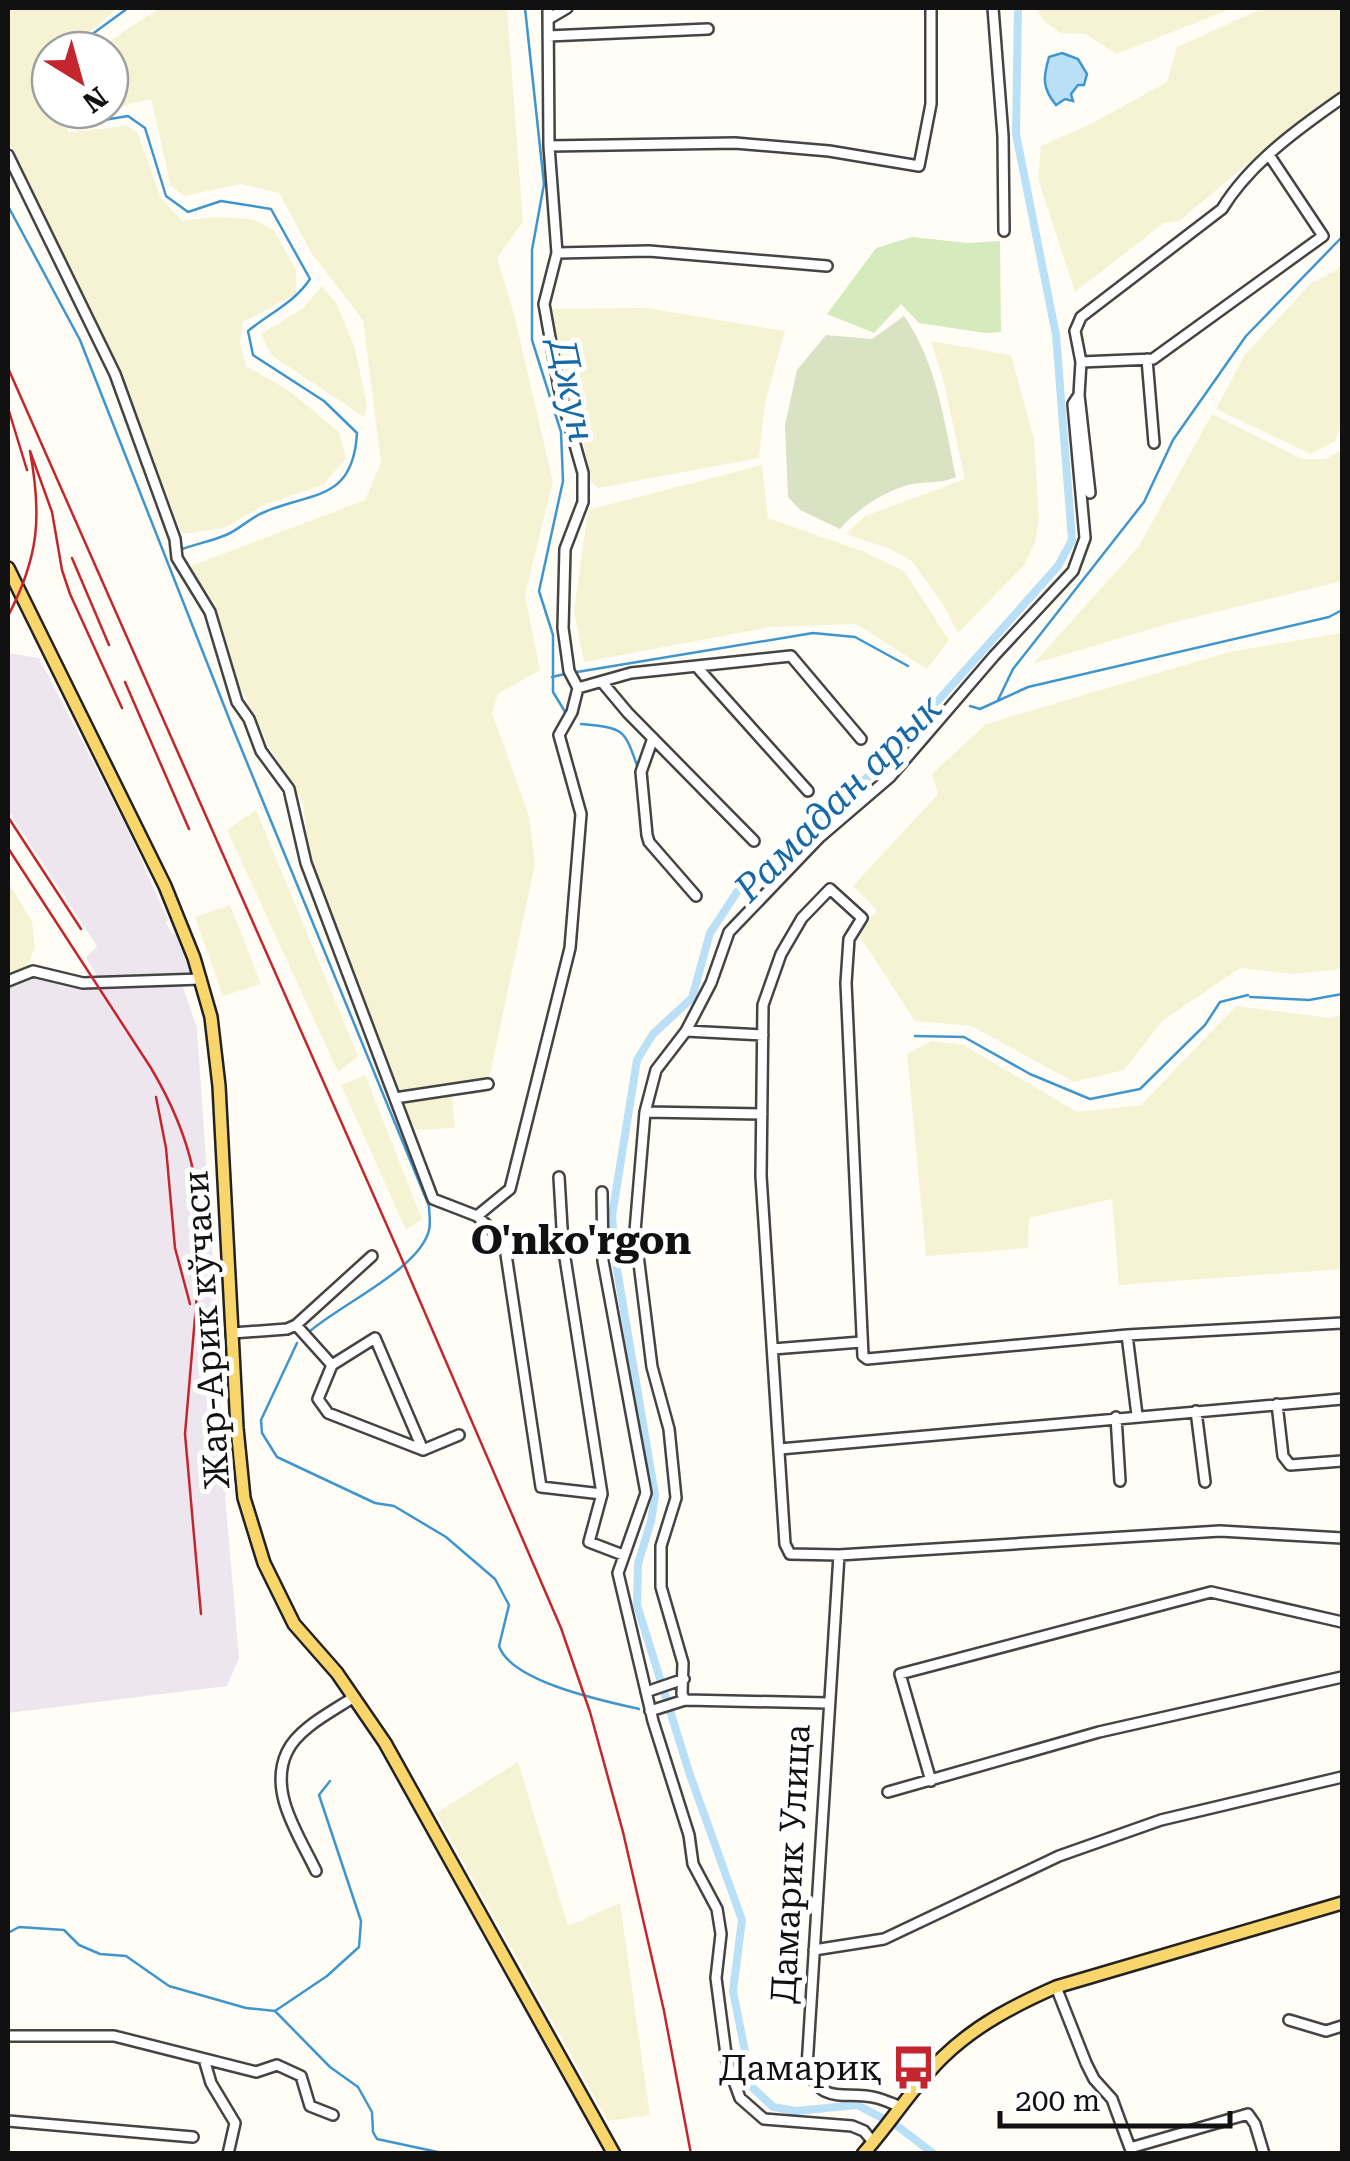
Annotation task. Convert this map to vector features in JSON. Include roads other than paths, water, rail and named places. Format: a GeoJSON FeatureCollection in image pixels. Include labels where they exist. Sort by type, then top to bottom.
{"type":"FeatureCollection","features":[{"type":"Feature","properties":{"kind":"main road","name":"Жар-Арик кўчаси"},"geometry":{"type":"LineString","coordinates":[[8,568],[165,886],[200,979],[217,1052],[244,1498],[260,1552],[294,1624],[386,1743],[614,2154]]}},
{"type":"Feature","properties":{"kind":"main road"},"geometry":{"type":"LineString","coordinates":[[862,2154],[941,2059],[973,2031],[1015,2005],[1056,1987],[1342,1903]]}},
{"type":"Feature","properties":{"kind":"street"},"geometry":{"type":"LineString","coordinates":[[477,1216],[510,1189],[570,948],[581,814],[559,735],[572,712],[578,688],[569,671],[563,628],[564,569],[565,549],[584,502],[583,473],[559,388],[544,304],[557,253],[550,146],[549,13],[567,8]]}},
{"type":"Feature","properties":{"kind":"street"},"geometry":{"type":"LineString","coordinates":[[550,146],[736,143],[829,151],[919,166],[931,104],[931,8]]}},
{"type":"Feature","properties":{"kind":"street"},"geometry":{"type":"LineString","coordinates":[[993,8],[1003,136],[1004,231]]}},
{"type":"Feature","properties":{"kind":"street"},"geometry":{"type":"LineString","coordinates":[[548,36],[708,29]]}},
{"type":"Feature","properties":{"kind":"street"},"geometry":{"type":"LineString","coordinates":[[1090,492],[1079,395],[1081,362],[1075,331],[1081,316],[1222,209],[1236,186],[1342,98]]}},
{"type":"Feature","properties":{"kind":"street"},"geometry":{"type":"LineString","coordinates":[[8,156],[115,374],[176,552],[210,612],[237,702],[249,719],[261,751],[289,789],[306,864],[433,1199],[477,1216],[504,1241],[541,1487],[602,1494]]}},
{"type":"Feature","properties":{"kind":"street"},"geometry":{"type":"LineString","coordinates":[[1081,362],[1153,359],[1324,236],[1269,156]]}},
{"type":"Feature","properties":{"kind":"street"},"geometry":{"type":"LineString","coordinates":[[557,253],[650,252],[827,266]]}},
{"type":"Feature","properties":{"kind":"street"},"geometry":{"type":"LineString","coordinates":[[1147,359],[1154,442]]}},
{"type":"Feature","properties":{"kind":"street"},"geometry":{"type":"LineString","coordinates":[[685,1700],[684,1679],[661,1588],[662,1546],[676,1498],[669,1429],[652,1367],[636,1232],[646,1112],[656,1070],[686,1031],[711,983],[729,932],[820,838],[890,777],[1073,571],[1084,538],[1073,404],[1079,395]]}},
{"type":"Feature","properties":{"kind":"street"},"geometry":{"type":"LineString","coordinates":[[578,688],[631,674],[791,656],[861,739]]}},
{"type":"Feature","properties":{"kind":"street"},"geometry":{"type":"LineString","coordinates":[[696,666],[808,791]]}},
{"type":"Feature","properties":{"kind":"street"},"geometry":{"type":"LineString","coordinates":[[602,682],[754,841]]}},
{"type":"Feature","properties":{"kind":"street"},"geometry":{"type":"LineString","coordinates":[[653,738],[641,772],[647,835],[696,896]]}},
{"type":"Feature","properties":{"kind":"street"},"geometry":{"type":"LineString","coordinates":[[1342,1323],[1127,1335],[867,1359],[862,1342],[846,983],[850,939],[862,918],[832,890],[802,918],[781,954],[763,1005],[761,1176],[785,1544],[790,1554],[839,1555],[1220,1532],[1342,1538]]}},
{"type":"Feature","properties":{"kind":"street"},"geometry":{"type":"LineString","coordinates":[[8,981],[33,971],[84,983],[200,979]]}},
{"type":"Feature","properties":{"kind":"street"},"geometry":{"type":"LineString","coordinates":[[686,1031],[763,1035]]}},
{"type":"Feature","properties":{"kind":"street"},"geometry":{"type":"LineString","coordinates":[[395,1098],[488,1084]]}},
{"type":"Feature","properties":{"kind":"street"},"geometry":{"type":"LineString","coordinates":[[646,1112],[762,1114]]}},
{"type":"Feature","properties":{"kind":"street"},"geometry":{"type":"LineString","coordinates":[[558,1177],[563,1245],[602,1494],[589,1542],[623,1555]]}},
{"type":"Feature","properties":{"kind":"street"},"geometry":{"type":"LineString","coordinates":[[602,1192],[602,1261],[646,1493],[618,1573],[650,1711],[690,1835],[693,1864],[717,1909],[721,1934],[716,1978],[727,2062],[740,2098],[764,2119],[852,2126],[864,2131],[873,2142]]}},
{"type":"Feature","properties":{"kind":"street"},"geometry":{"type":"LineString","coordinates":[[504,1241],[563,1245]]}},
{"type":"Feature","properties":{"kind":"street"},"geometry":{"type":"LineString","coordinates":[[232,1332],[286,1330],[296,1325],[372,1256]]}},
{"type":"Feature","properties":{"kind":"street"},"geometry":{"type":"LineString","coordinates":[[296,1325],[332,1365]]}},
{"type":"Feature","properties":{"kind":"street"},"geometry":{"type":"LineString","coordinates":[[1127,1335],[1137,1415]]}},
{"type":"Feature","properties":{"kind":"street"},"geometry":{"type":"LineString","coordinates":[[423,1450],[376,1338],[332,1365],[318,1398],[328,1413],[423,1450],[459,1435]]}},
{"type":"Feature","properties":{"kind":"street"},"geometry":{"type":"LineString","coordinates":[[773,1349],[862,1342]]}},
{"type":"Feature","properties":{"kind":"street"},"geometry":{"type":"LineString","coordinates":[[780,1449],[1342,1399]]}},
{"type":"Feature","properties":{"kind":"street"},"geometry":{"type":"LineString","coordinates":[[1277,1404],[1283,1456],[1290,1465],[1342,1461]]}},
{"type":"Feature","properties":{"kind":"street"},"geometry":{"type":"LineString","coordinates":[[1196,1411],[1205,1482]]}},
{"type":"Feature","properties":{"kind":"street"},"geometry":{"type":"LineString","coordinates":[[1116,1417],[1120,1481]]}},
{"type":"Feature","properties":{"kind":"street","name":"Дамарик Улица"},"geometry":{"type":"LineString","coordinates":[[839,1555],[807,2067],[812,2081],[832,2095],[876,2097],[898,2110]]}},
{"type":"Feature","properties":{"kind":"street"},"geometry":{"type":"LineString","coordinates":[[931,1781],[900,1674],[1211,1592],[1342,1622]]}},
{"type":"Feature","properties":{"kind":"street"},"geometry":{"type":"LineString","coordinates":[[888,1792],[1099,1732],[1342,1677]]}},
{"type":"Feature","properties":{"kind":"street"},"geometry":{"type":"LineString","coordinates":[[646,1692],[684,1679]]}},
{"type":"Feature","properties":{"kind":"street"},"geometry":{"type":"LineString","coordinates":[[316,1871],[282,1800],[281,1777],[287,1750],[308,1728],[354,1697]]}},
{"type":"Feature","properties":{"kind":"street"},"geometry":{"type":"LineString","coordinates":[[650,1711],[685,1700],[828,1703]]}},
{"type":"Feature","properties":{"kind":"street"},"geometry":{"type":"LineString","coordinates":[[814,1950],[884,1939],[1059,1856],[1161,1820],[1342,1777]]}},
{"type":"Feature","properties":{"kind":"street"},"geometry":{"type":"LineString","coordinates":[[1056,1987],[1086,2063],[1112,2100],[1130,2148],[1248,2114],[1256,2124],[1264,2154]]}},
{"type":"Feature","properties":{"kind":"street"},"geometry":{"type":"LineString","coordinates":[[1289,2020],[1326,2032],[1342,2026]]}},
{"type":"Feature","properties":{"kind":"street"},"geometry":{"type":"LineString","coordinates":[[8,2036],[114,2036],[256,2072],[277,2065],[301,2076],[310,2106],[333,2115]]}},
{"type":"Feature","properties":{"kind":"street"},"geometry":{"type":"LineString","coordinates":[[204,2059],[211,2083],[235,2123],[228,2154]]}},
{"type":"Feature","properties":{"kind":"street"},"geometry":{"type":"LineString","coordinates":[[8,2122],[194,2137]]}},
{"type":"Feature","properties":{"kind":"water"},"geometry":{"type":"Polygon","coordinates":[[[1062,53],[1078,59],[1087,74],[1084,85],[1078,85],[1071,94],[1073,101],[1065,99],[1056,105],[1046,88],[1045,77],[1049,57],[1062,53]]]}},
{"type":"Feature","properties":{"kind":"waterway"},"geometry":{"type":"LineString","coordinates":[[98,30],[128,8]]}},
{"type":"Feature","properties":{"kind":"waterway","name":"Джун"},"geometry":{"type":"LineString","coordinates":[[525,8],[544,184],[532,250],[532,340],[561,432],[563,481],[539,591],[553,635],[553,692],[567,715]]}},
{"type":"Feature","properties":{"kind":"waterway","name":"Рамадан арык"},"geometry":{"type":"LineString","coordinates":[[934,2154],[896,2125],[857,2105],[796,2111],[773,2107],[752,2087],[733,1991],[742,1920],[690,1775],[637,1605],[638,1564],[655,1495],[616,1263],[612,1216],[637,1060],[653,1034],[692,998],[710,933],[739,889],[878,768],[1058,566],[1072,540],[1056,335],[1016,134],[1018,8]]}},
{"type":"Feature","properties":{"kind":"waterway"},"geometry":{"type":"LineString","coordinates":[[130,117],[145,128],[166,196],[188,212],[221,201],[271,209],[310,279],[290,301],[248,331],[253,355],[324,401],[357,433],[347,472],[325,492],[260,514],[226,535],[182,549]]}},
{"type":"Feature","properties":{"kind":"waterway"},"geometry":{"type":"LineString","coordinates":[[8,206],[80,340],[232,726],[429,1206],[429,1230],[411,1259],[309,1332]]}},
{"type":"Feature","properties":{"kind":"waterway"},"geometry":{"type":"LineString","coordinates":[[998,700],[1013,669],[1144,502],[1173,440],[1246,336],[1342,237]]}},
{"type":"Feature","properties":{"kind":"waterway"},"geometry":{"type":"LineString","coordinates":[[970,706],[980,709],[1028,687],[1329,617],[1342,610]]}},
{"type":"Feature","properties":{"kind":"waterway"},"geometry":{"type":"LineString","coordinates":[[577,672],[813,633],[855,637],[908,666]]}},
{"type":"Feature","properties":{"kind":"waterway"},"geometry":{"type":"LineString","coordinates":[[552,677],[565,674]]}},
{"type":"Feature","properties":{"kind":"waterway","name":"Джун"},"geometry":{"type":"LineString","coordinates":[[581,724],[621,733],[639,771]]}},
{"type":"Feature","properties":{"kind":"waterway"},"geometry":{"type":"LineString","coordinates":[[1250,997],[1309,1000],[1342,994]]}},
{"type":"Feature","properties":{"kind":"waterway"},"geometry":{"type":"LineString","coordinates":[[915,1036],[964,1037],[1030,1074],[1090,1099],[1140,1089],[1205,1025],[1220,1002],[1248,995]]}},
{"type":"Feature","properties":{"kind":"waterway"},"geometry":{"type":"LineString","coordinates":[[297,1343],[261,1420],[262,1433],[277,1457],[375,1503],[394,1506],[446,1537],[495,1579],[509,1605],[499,1646],[521,1670],[560,1688],[639,1709]]}},
{"type":"Feature","properties":{"kind":"waterway"},"geometry":{"type":"LineString","coordinates":[[8,1933],[19,1927],[64,1930],[79,1945],[100,1954],[126,1956],[169,1986],[246,2008],[275,2011],[327,1976],[359,1947],[361,1921],[319,1795],[330,1781]]}},
{"type":"Feature","properties":{"kind":"waterway"},"geometry":{"type":"LineString","coordinates":[[275,2011],[330,2067],[358,2087],[372,2112],[377,2139],[447,2154]]}},
{"type":"Feature","properties":{"kind":"railway"},"geometry":{"type":"LineString","coordinates":[[8,368],[561,1628],[590,1712],[623,1832],[664,2011],[691,2154]]}},
{"type":"Feature","properties":{"kind":"railway"},"geometry":{"type":"LineString","coordinates":[[8,408],[27,470]]}},
{"type":"Feature","properties":{"kind":"railway"},"geometry":{"type":"LineString","coordinates":[[8,616],[26,574],[35,536],[36,496],[30,451],[52,512],[70,594],[122,708]]}},
{"type":"Feature","properties":{"kind":"railway"},"geometry":{"type":"LineString","coordinates":[[72,558],[109,645]]}},
{"type":"Feature","properties":{"kind":"railway"},"geometry":{"type":"LineString","coordinates":[[125,682],[189,829]]}},
{"type":"Feature","properties":{"kind":"railway"},"geometry":{"type":"LineString","coordinates":[[8,817],[81,929]]}},
{"type":"Feature","properties":{"kind":"railway"},"geometry":{"type":"LineString","coordinates":[[8,848],[151,1068],[176,1117],[190,1156],[197,1294],[185,1434],[201,1614]]}},
{"type":"Feature","properties":{"kind":"railway"},"geometry":{"type":"LineString","coordinates":[[156,1097],[166,1148],[175,1248],[190,1304]]}},
{"type":"Feature","properties":{"kind":"place","name":"Дамариқ"},"geometry":{"type":"Point","coordinates":[914,2068]}},
{"type":"Feature","properties":{"kind":"district","name":"O'nko'rgon"},"geometry":{"type":"Point","coordinates":[581,1240]}}]}
